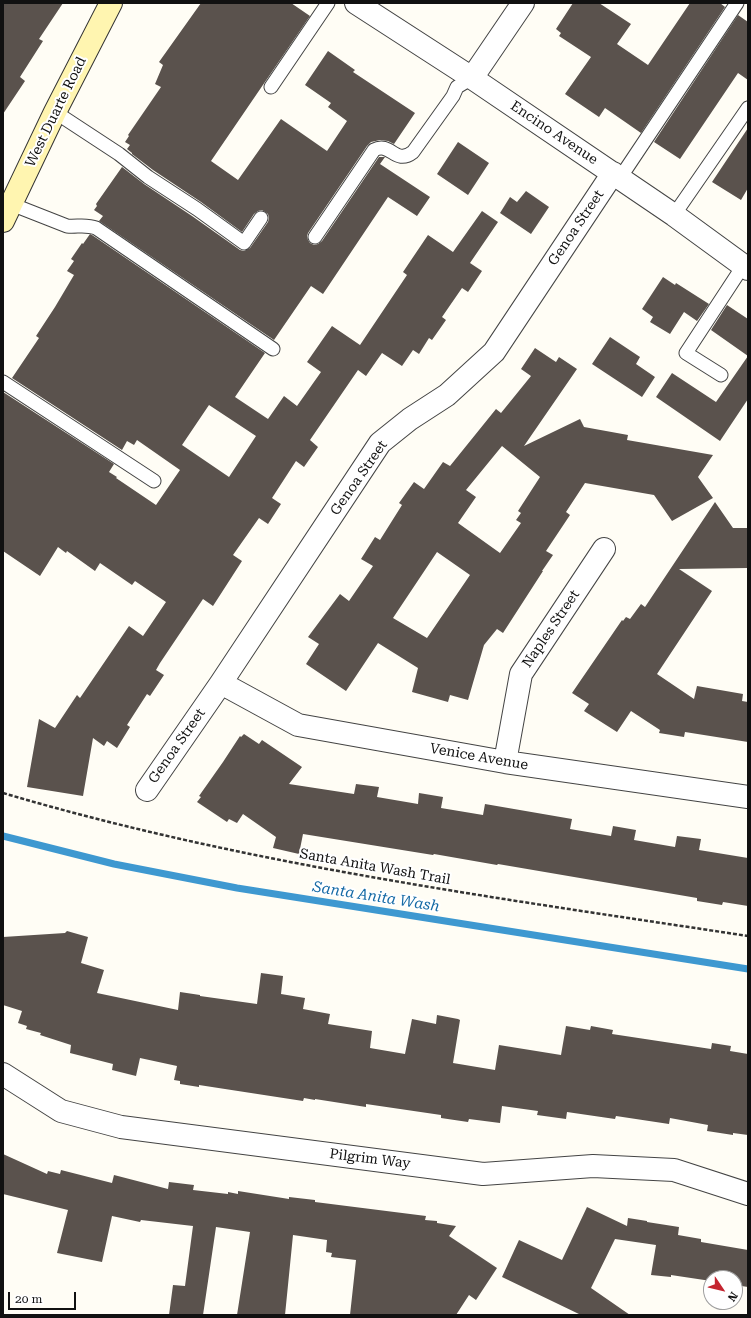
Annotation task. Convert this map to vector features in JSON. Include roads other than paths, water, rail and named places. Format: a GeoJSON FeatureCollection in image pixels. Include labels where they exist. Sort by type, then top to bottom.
{"type":"FeatureCollection","features":[{"type":"Feature","properties":{"kind":"main road","name":"West Duarte Road"},"geometry":{"type":"LineString","coordinates":[[7,213],[55,112],[111,3]]}},
{"type":"Feature","properties":{"kind":"street","name":"Encino Avenue"},"geometry":{"type":"LineString","coordinates":[[356,3],[472,78],[674,215],[745,267]]}},
{"type":"Feature","properties":{"kind":"street"},"geometry":{"type":"LineString","coordinates":[[472,78],[523,3]]}},
{"type":"Feature","properties":{"kind":"street","name":"Genoa Street"},"geometry":{"type":"LineString","coordinates":[[147,790],[221,683],[380,443],[410,418],[447,395],[494,352],[616,176]]}},
{"type":"Feature","properties":{"kind":"street","name":"Naples Street"},"geometry":{"type":"LineString","coordinates":[[505,762],[521,674],[604,548]]}},
{"type":"Feature","properties":{"kind":"street","name":"Venice Avenue"},"geometry":{"type":"LineString","coordinates":[[221,683],[298,725],[505,762],[748,797]]}},
{"type":"Feature","properties":{"kind":"street","name":"Pilgrim Way"},"geometry":{"type":"LineString","coordinates":[[3,1074],[61,1111],[121,1127],[483,1174],[593,1166],[674,1170],[748,1194]]}},
{"type":"Feature","properties":{"kind":"lane"},"geometry":{"type":"LineString","coordinates":[[271,87],[328,3]]}},
{"type":"Feature","properties":{"kind":"lane"},"geometry":{"type":"LineString","coordinates":[[616,176],[738,3]]}},
{"type":"Feature","properties":{"kind":"lane"},"geometry":{"type":"LineString","coordinates":[[315,237],[374,150],[379,147],[384,148],[401,157],[407,156],[413,152],[453,96],[457,87],[472,78]]}},
{"type":"Feature","properties":{"kind":"lane"},"geometry":{"type":"LineString","coordinates":[[674,215],[748,108]]}},
{"type":"Feature","properties":{"kind":"lane"},"geometry":{"type":"LineString","coordinates":[[55,112],[119,154],[148,177],[244,242],[261,218]]}},
{"type":"Feature","properties":{"kind":"lane"},"geometry":{"type":"LineString","coordinates":[[7,213],[66,226],[75,227],[89,225],[96,228],[272,349]]}},
{"type":"Feature","properties":{"kind":"lane"},"geometry":{"type":"LineString","coordinates":[[721,375],[686,353],[745,267]]}},
{"type":"Feature","properties":{"kind":"lane"},"geometry":{"type":"LineString","coordinates":[[3,382],[154,482]]}},
{"type":"Feature","properties":{"kind":"waterway","name":"Santa Anita Wash"},"geometry":{"type":"LineString","coordinates":[[3,836],[114,864],[237,888],[748,969]]}}]}
